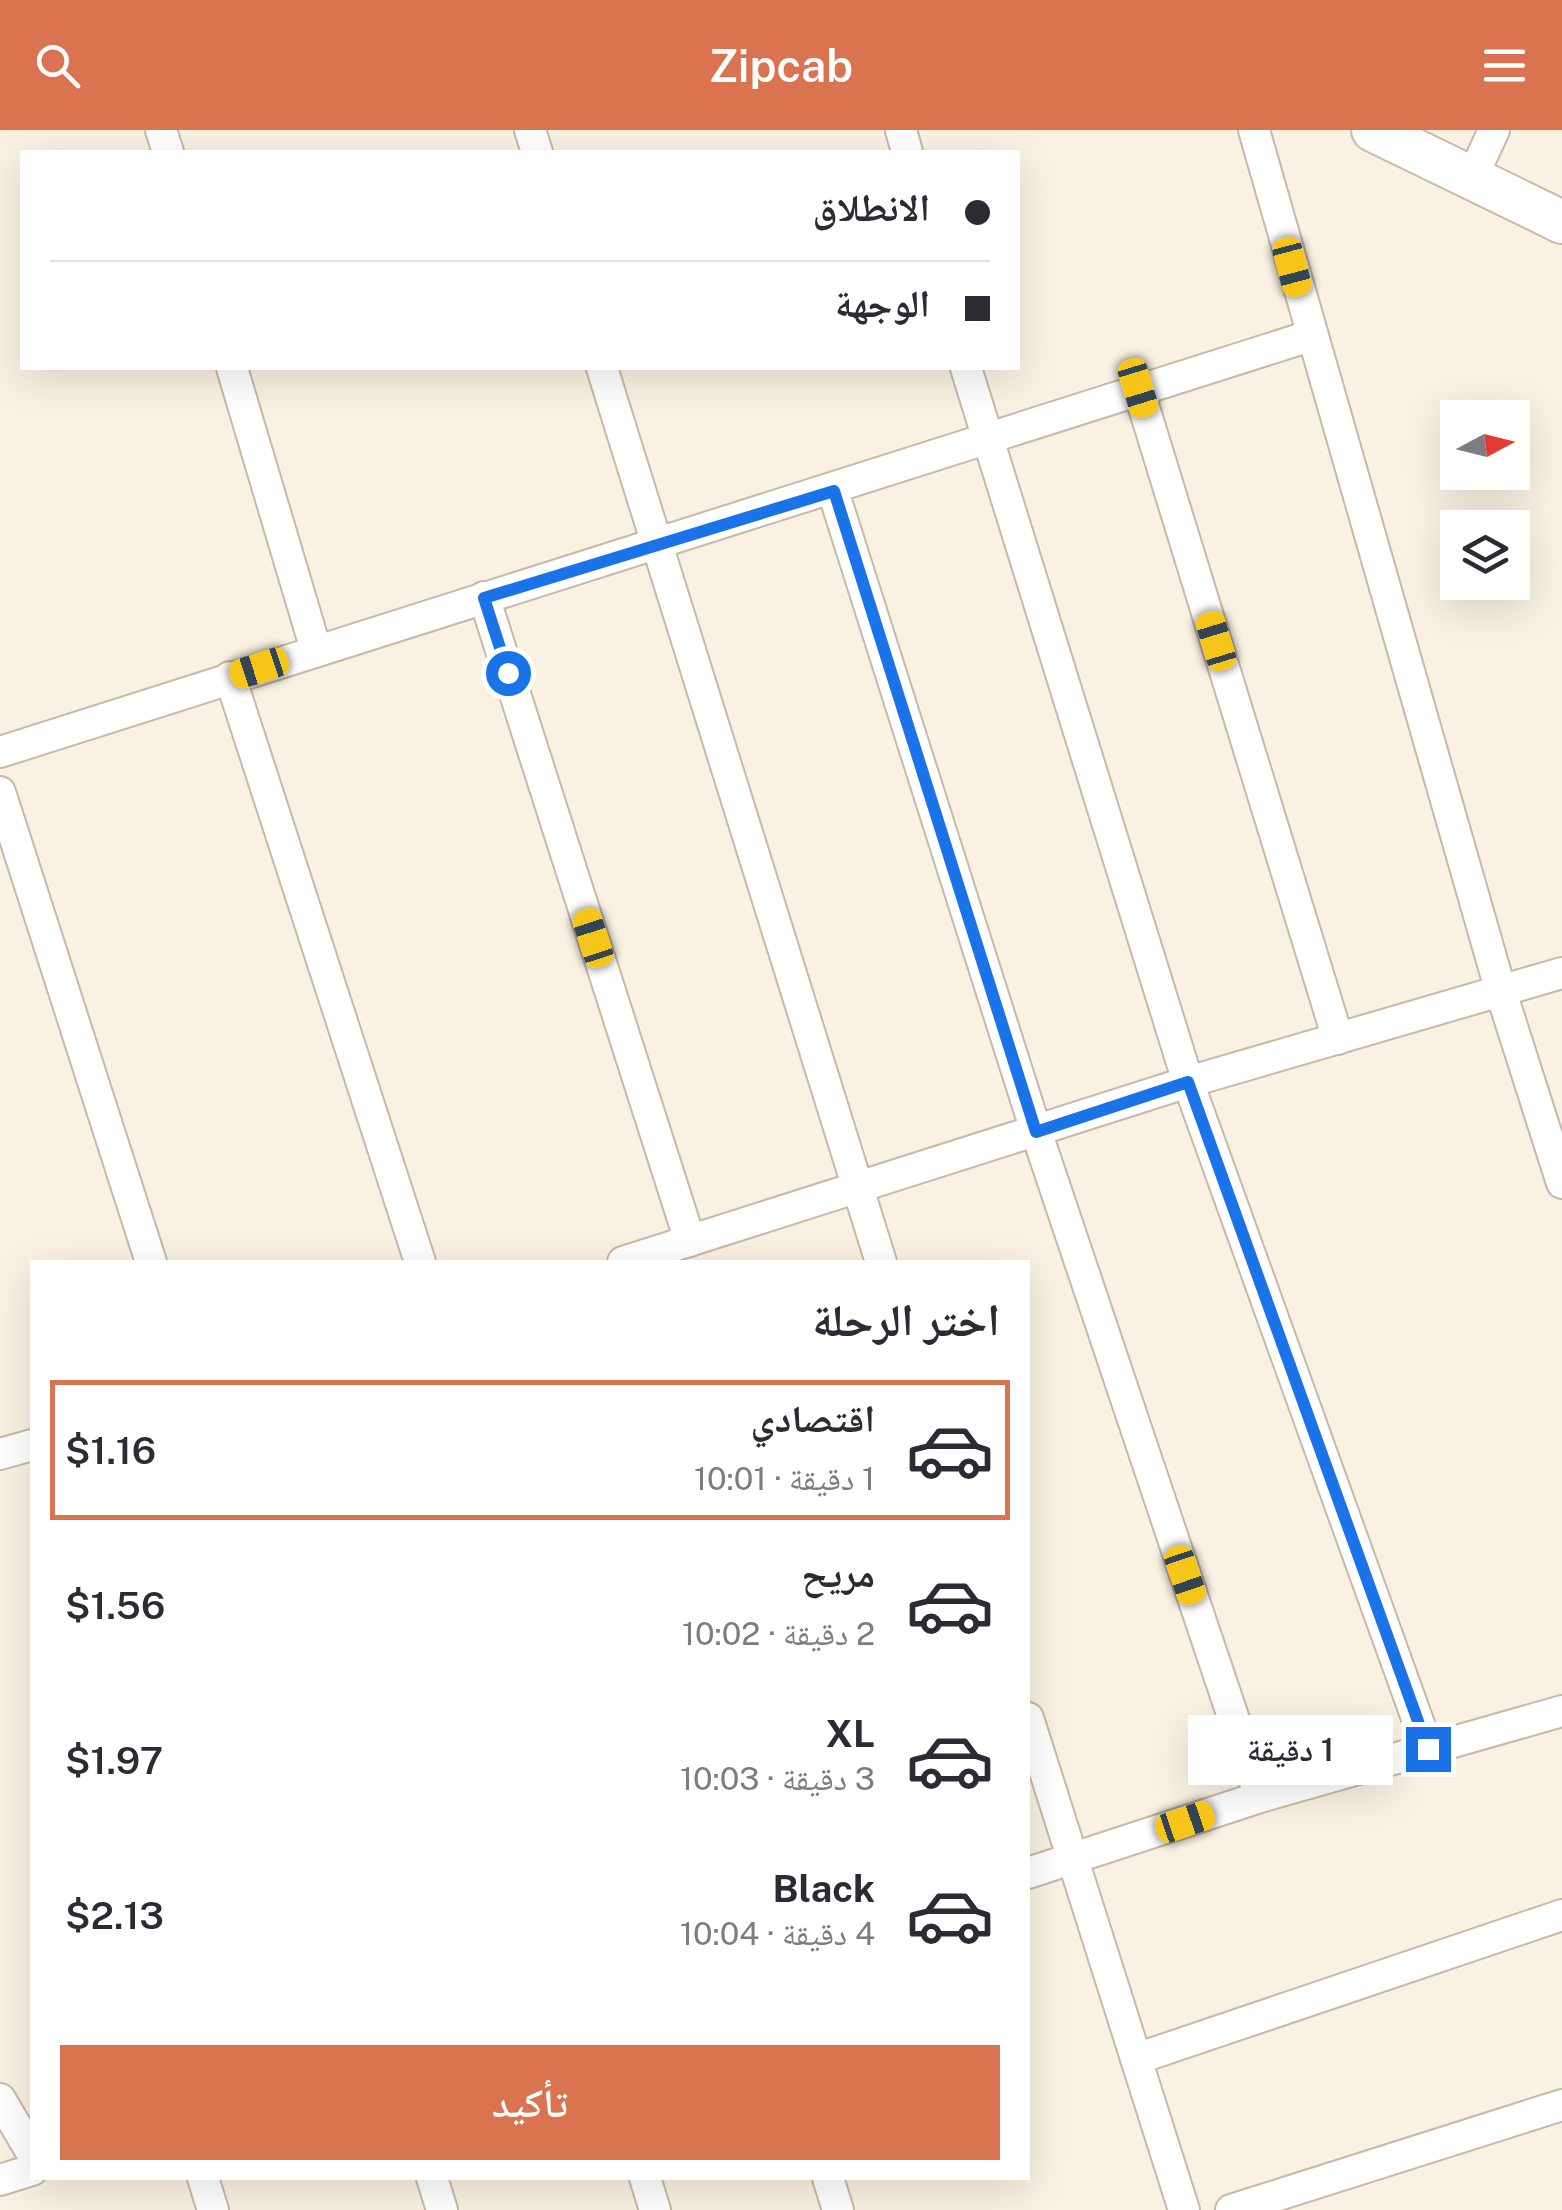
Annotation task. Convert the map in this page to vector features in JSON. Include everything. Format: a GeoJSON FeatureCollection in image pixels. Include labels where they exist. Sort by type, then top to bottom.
{"type":"FeatureCollection","features":[{"type":"Feature","properties":{"kind":"main road"},"geometry":{"type":"LineString","coordinates":[[1373,130],[1562,222]]}},
{"type":"Feature","properties":{"kind":"street"},"geometry":{"type":"LineString","coordinates":[[1254,130],[1501,992],[1562,1182]]}},
{"type":"Feature","properties":{"kind":"street"},"geometry":{"type":"LineString","coordinates":[[1472,178],[1494,130]]}},
{"type":"Feature","properties":{"kind":"street"},"geometry":{"type":"LineString","coordinates":[[0,752],[834,491],[1138,388],[1310,336]]}},
{"type":"Feature","properties":{"kind":"street"},"geometry":{"type":"LineString","coordinates":[[233,370],[316,650]]}},
{"type":"Feature","properties":{"kind":"street"},"geometry":{"type":"LineString","coordinates":[[603,370],[881,1260]]}},
{"type":"Feature","properties":{"kind":"street"},"geometry":{"type":"LineString","coordinates":[[967,370],[1188,1082],[1428,1749]]}},
{"type":"Feature","properties":{"kind":"street"},"geometry":{"type":"LineString","coordinates":[[1138,388],[1338,1038]]}},
{"type":"Feature","properties":{"kind":"street"},"geometry":{"type":"LineString","coordinates":[[834,491],[1036,1132],[1260,1797]]}},
{"type":"Feature","properties":{"kind":"street"},"geometry":{"type":"LineString","coordinates":[[484,598],[690,1241]]}},
{"type":"Feature","properties":{"kind":"street"},"geometry":{"type":"LineString","coordinates":[[230,678],[419,1260]]}},
{"type":"Feature","properties":{"kind":"street"},"geometry":{"type":"LineString","coordinates":[[0,792],[150,1260]]}},
{"type":"Feature","properties":{"kind":"street"},"geometry":{"type":"LineString","coordinates":[[629,1260],[1188,1082],[1562,974]]}},
{"type":"Feature","properties":{"kind":"street"},"geometry":{"type":"LineString","coordinates":[[0,1454],[30,1445]]}},
{"type":"Feature","properties":{"kind":"street"},"geometry":{"type":"LineString","coordinates":[[1030,1872],[1260,1797],[1562,1711]]}},
{"type":"Feature","properties":{"kind":"street"},"geometry":{"type":"LineString","coordinates":[[1030,1724],[1184,2210]]}},
{"type":"Feature","properties":{"kind":"street"},"geometry":{"type":"LineString","coordinates":[[1136,2059],[1562,1915]]}},
{"type":"Feature","properties":{"kind":"street"},"geometry":{"type":"LineString","coordinates":[[0,2098],[30,2150]]}},
{"type":"Feature","properties":{"kind":"street"},"geometry":{"type":"LineString","coordinates":[[1230,2210],[1562,2105]]}},
{"type":"Feature","properties":{"kind":"street"},"geometry":{"type":"LineString","coordinates":[[0,2180],[30,2171]]}},
{"type":"Feature","properties":{"kind":"street"},"geometry":{"type":"LineString","coordinates":[[204,2180],[213,2210]]}},
{"type":"Feature","properties":{"kind":"street"},"geometry":{"type":"LineString","coordinates":[[433,2180],[442,2210]]}},
{"type":"Feature","properties":{"kind":"street"},"geometry":{"type":"LineString","coordinates":[[646,2180],[655,2210]]}},
{"type":"Feature","properties":{"kind":"street"},"geometry":{"type":"LineString","coordinates":[[829,2180],[838,2210]]}},
{"type":"Feature","properties":{"kind":"route"},"geometry":{"type":"LineString","coordinates":[[508,673],[484,598],[834,491],[1036,1132],[1188,1082],[1428,1749]]}}]}
